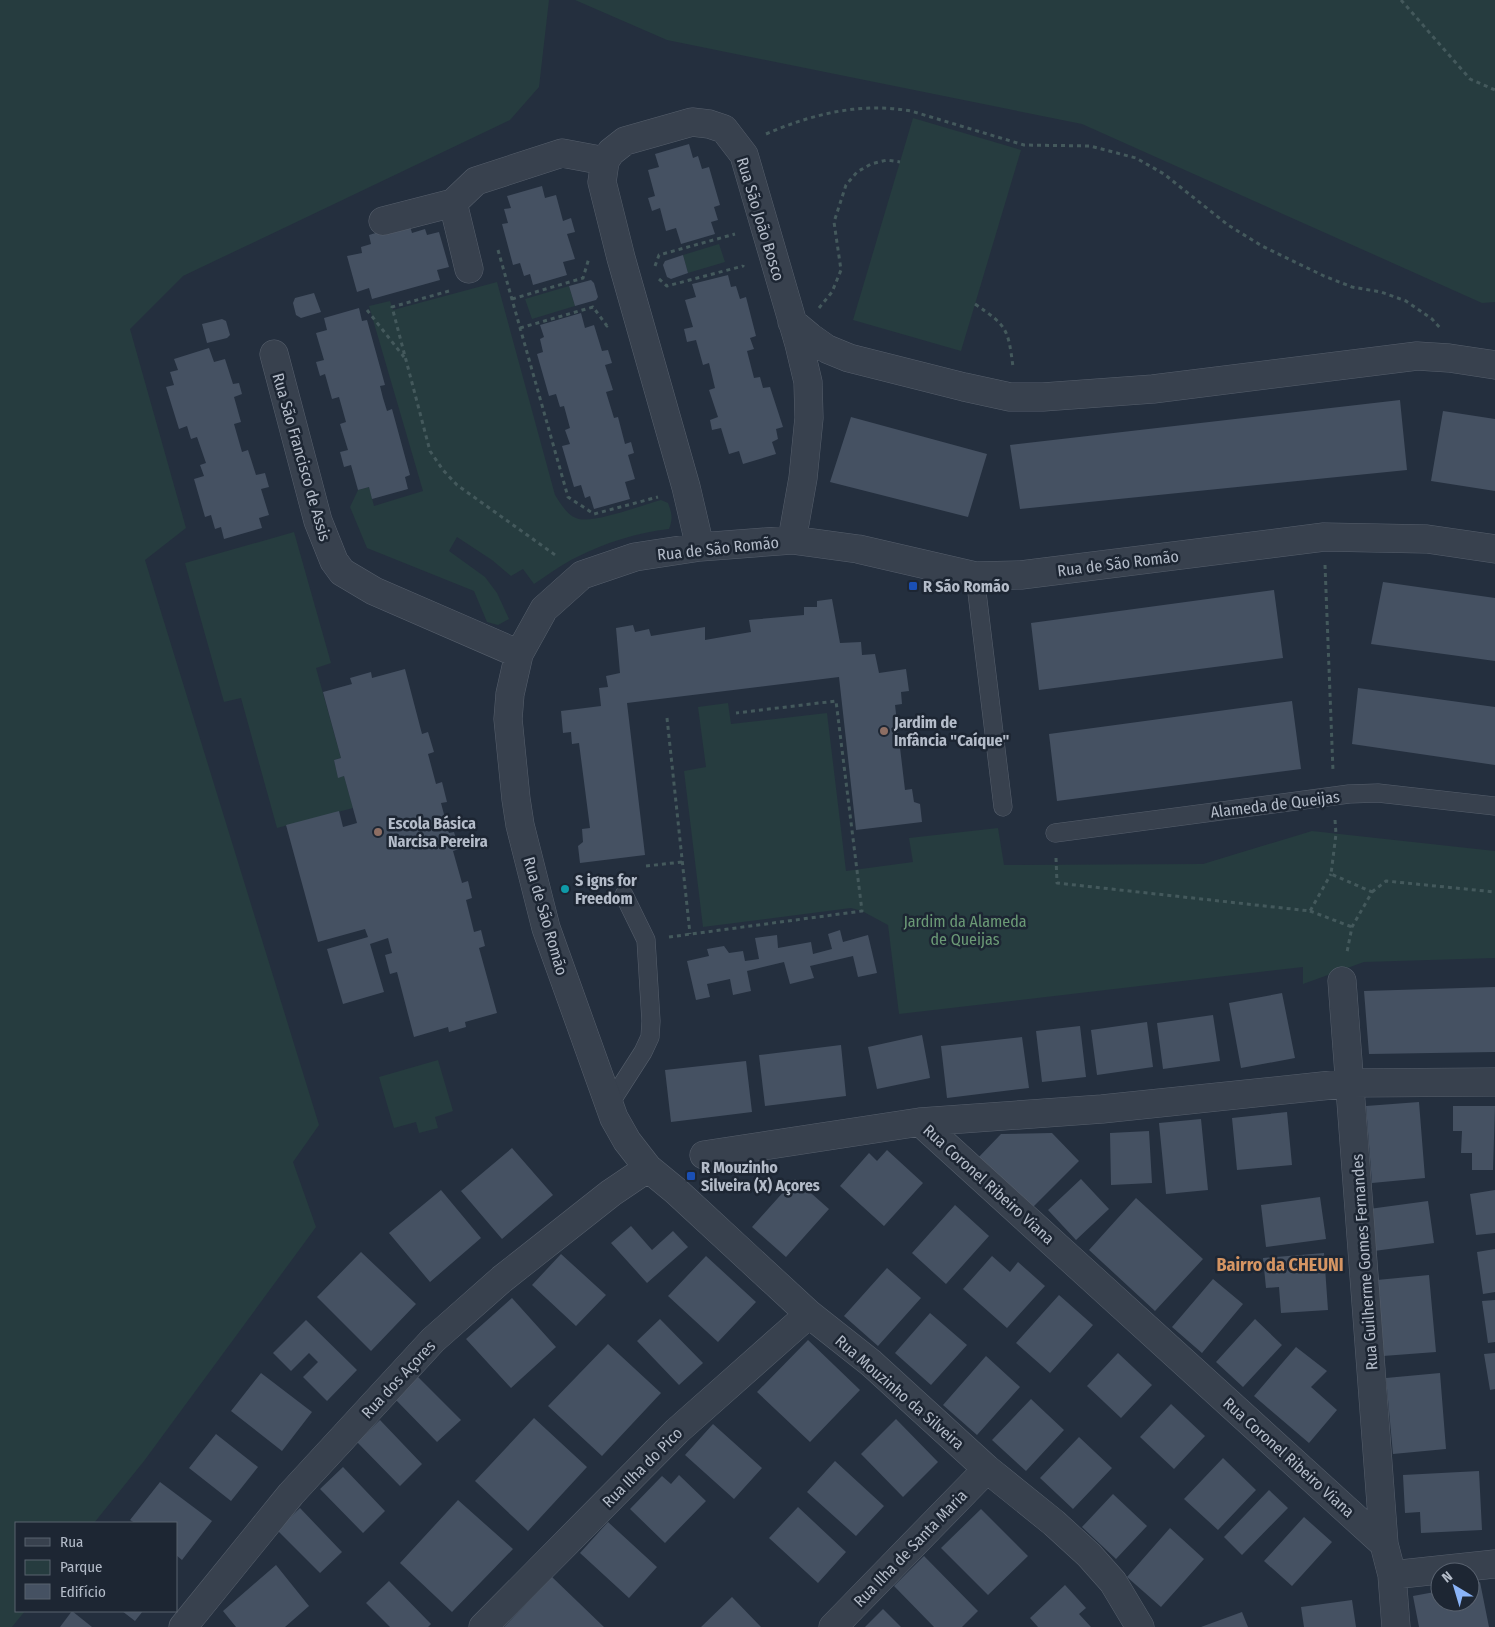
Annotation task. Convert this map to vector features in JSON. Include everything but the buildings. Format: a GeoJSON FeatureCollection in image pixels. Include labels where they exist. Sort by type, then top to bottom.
{"type":"FeatureCollection","features":[{"type":"Feature","properties":{"kind":"street","name":"Rua São João Bosco"},"geometry":{"type":"LineString","coordinates":[[605,161],[611,152],[625,141],[692,122],[709,124],[724,129],[744,155],[808,382],[809,418],[803,478],[792,540]]}},
{"type":"Feature","properties":{"kind":"street"},"geometry":{"type":"LineString","coordinates":[[383,221],[454,203],[476,181],[562,153],[605,161],[602,182],[608,210],[688,496],[700,547]]}},
{"type":"Feature","properties":{"kind":"street"},"geometry":{"type":"LineString","coordinates":[[454,203],[469,269]]}},
{"type":"Feature","properties":{"kind":"street"},"geometry":{"type":"LineString","coordinates":[[792,322],[827,348],[849,358],[1010,397],[1043,397],[1153,389],[1417,356],[1449,358],[1495,365]]}},
{"type":"Feature","properties":{"kind":"street","name":"Rua São Francisco de Assis"},"geometry":{"type":"LineString","coordinates":[[274,354],[318,521],[334,561],[342,572],[374,591],[519,654]]}},
{"type":"Feature","properties":{"kind":"street","name":"Rua de São Romão"},"geometry":{"type":"LineString","coordinates":[[648,1168],[619,1130],[609,1105],[546,928],[517,812],[508,719],[510,694],[519,654],[544,609],[582,575],[635,557],[700,547],[792,540],[858,549],[975,576],[1022,575],[1324,537],[1427,540],[1495,549]]}},
{"type":"Feature","properties":{"kind":"street","name":"Rua Guilherme Gomes Fernandes"},"geometry":{"type":"LineString","coordinates":[[1342,981],[1384,1544]]}},
{"type":"Feature","properties":{"kind":"street","name":"Rua Coronel Ribeiro Viana"},"geometry":{"type":"LineString","coordinates":[[920,1122],[1102,1109],[1351,1083],[1495,1082]]}},
{"type":"Feature","properties":{"kind":"street"},"geometry":{"type":"LineString","coordinates":[[704,1155],[920,1122]]}},
{"type":"Feature","properties":{"kind":"street","name":"Rua Coronel Ribeiro Viana"},"geometry":{"type":"LineString","coordinates":[[920,1122],[1384,1544]]}},
{"type":"Feature","properties":{"kind":"street","name":"Rua Mouzinho da Silveira"},"geometry":{"type":"LineString","coordinates":[[648,1168],[676,1191],[809,1314],[871,1363],[987,1469],[1054,1523],[1113,1582],[1140,1627]]}},
{"type":"Feature","properties":{"kind":"street","name":"Rua dos Açores"},"geometry":{"type":"LineString","coordinates":[[183,1627],[291,1494],[434,1340],[502,1279],[611,1193],[648,1168]]}},
{"type":"Feature","properties":{"kind":"street","name":"Rua Ilha do Pico"},"geometry":{"type":"LineString","coordinates":[[483,1627],[678,1431],[809,1314]]}},
{"type":"Feature","properties":{"kind":"street","name":"Rua Ilha de Santa Maria"},"geometry":{"type":"LineString","coordinates":[[833,1627],[987,1469]]}},
{"type":"Feature","properties":{"kind":"street"},"geometry":{"type":"LineString","coordinates":[[1384,1544],[1392,1575],[1396,1627]]}},
{"type":"Feature","properties":{"kind":"street"},"geometry":{"type":"LineString","coordinates":[[1392,1575],[1495,1564]]}},
{"type":"Feature","properties":{"kind":"lane"},"geometry":{"type":"LineString","coordinates":[[975,576],[1003,807]]}},
{"type":"Feature","properties":{"kind":"lane","name":"Alameda de Queijas"},"geometry":{"type":"LineString","coordinates":[[1055,833],[1334,796],[1378,793],[1495,806]]}},
{"type":"Feature","properties":{"kind":"lane"},"geometry":{"type":"LineString","coordinates":[[609,1105],[643,1052],[650,1037],[651,1021],[646,940],[624,895]]}},
{"type":"Feature","properties":{"kind":"path"},"geometry":{"type":"LineString","coordinates":[[1401,0],[1470,80],[1495,90]]}},
{"type":"Feature","properties":{"kind":"path"},"geometry":{"type":"LineString","coordinates":[[783,126],[821,114],[853,109],[893,108],[911,111],[1024,145],[1090,146],[1128,155],[1164,174],[1206,208],[1262,246],[1324,276],[1406,301],[1432,319],[1445,334]]}},
{"type":"Feature","properties":{"kind":"path"},"geometry":{"type":"LineString","coordinates":[[832,292],[840,270],[834,222],[846,184],[857,172],[871,164],[887,160],[900,162]]}},
{"type":"Feature","properties":{"kind":"path"},"geometry":{"type":"LineString","coordinates":[[733,228],[737,243]]}},
{"type":"Feature","properties":{"kind":"path"},"geometry":{"type":"LineString","coordinates":[[735,235],[658,256],[652,274],[667,286],[743,266],[741,258]]}},
{"type":"Feature","properties":{"kind":"path"},"geometry":{"type":"LineString","coordinates":[[496,246],[568,497],[594,514],[654,497],[688,496]]}},
{"type":"Feature","properties":{"kind":"path"},"geometry":{"type":"LineString","coordinates":[[512,299],[582,278],[590,256]]}},
{"type":"Feature","properties":{"kind":"path"},"geometry":{"type":"LineString","coordinates":[[469,269],[474,284],[392,307],[430,452],[457,485],[582,575]]}},
{"type":"Feature","properties":{"kind":"path"},"geometry":{"type":"LineString","coordinates":[[975,304],[1004,326],[1010,343],[1013,370]]}},
{"type":"Feature","properties":{"kind":"path"},"geometry":{"type":"LineString","coordinates":[[520,328],[593,307],[607,326]]}},
{"type":"Feature","properties":{"kind":"path"},"geometry":{"type":"LineString","coordinates":[[368,310],[406,360]]}},
{"type":"Feature","properties":{"kind":"path"},"geometry":{"type":"LineString","coordinates":[[1310,911],[1331,874],[1336,834],[1324,537]]}},
{"type":"Feature","properties":{"kind":"path"},"geometry":{"type":"LineString","coordinates":[[646,940],[862,911],[836,701],[736,713]]}},
{"type":"Feature","properties":{"kind":"path"},"geometry":{"type":"LineString","coordinates":[[667,718],[690,934]]}},
{"type":"Feature","properties":{"kind":"path"},"geometry":{"type":"LineString","coordinates":[[1055,833],[1057,883],[1310,911],[1352,927]]}},
{"type":"Feature","properties":{"kind":"path"},"geometry":{"type":"LineString","coordinates":[[646,866],[682,862]]}},
{"type":"Feature","properties":{"kind":"path"},"geometry":{"type":"LineString","coordinates":[[1331,874],[1372,892]]}},
{"type":"Feature","properties":{"kind":"path"},"geometry":{"type":"LineString","coordinates":[[1342,981],[1352,927],[1372,892],[1386,881],[1495,892]]}},
{"type":"Feature","properties":{"kind":"green space"},"geometry":{"type":"Polygon","coordinates":[[[0,0],[549,0],[539,87],[510,120],[183,276],[130,329],[186,528],[145,560],[319,1125],[293,1162],[316,1227],[144,1461],[95,1522],[15,1522],[15,1612],[24,1612],[12,1627],[0,1627],[0,0]]]}},
{"type":"Feature","properties":{"kind":"green space"},"geometry":{"type":"Polygon","coordinates":[[[575,0],[1495,0],[1495,302],[1482,303],[1082,124],[667,40],[575,0]]]}},
{"type":"Feature","properties":{"kind":"green space"},"geometry":{"type":"Polygon","coordinates":[[[913,118],[1021,150],[961,351],[853,320],[913,118]]]}},
{"type":"Feature","properties":{"kind":"green space"},"geometry":{"type":"Polygon","coordinates":[[[719,244],[725,262],[688,273],[683,255],[719,244]]]}},
{"type":"Feature","properties":{"kind":"green space"},"geometry":{"type":"Polygon","coordinates":[[[497,282],[555,495],[562,506],[575,517],[586,520],[607,516],[661,500],[668,503],[672,516],[669,529],[634,535],[599,547],[566,563],[534,584],[523,569],[511,576],[492,560],[457,537],[449,551],[485,577],[497,593],[509,619],[498,625],[487,622],[474,591],[367,548],[350,507],[358,490],[369,487],[374,506],[423,491],[369,306],[390,301],[393,310],[497,282]]]}},
{"type":"Feature","properties":{"kind":"green space"},"geometry":{"type":"Polygon","coordinates":[[[569,286],[575,306],[532,319],[525,299],[569,286]]]}},
{"type":"Feature","properties":{"kind":"green space"},"geometry":{"type":"Polygon","coordinates":[[[294,532],[331,663],[316,668],[341,758],[334,760],[338,777],[344,776],[353,808],[277,828],[241,698],[224,702],[185,563],[294,532]]]}},
{"type":"Feature","properties":{"kind":"green space","name":"Jardim da Alameda de Queijas"},"geometry":{"type":"Polygon","coordinates":[[[728,703],[731,724],[827,713],[846,871],[913,862],[909,838],[998,828],[1004,865],[1203,864],[1312,831],[1495,851],[1495,958],[1364,962],[1303,984],[1303,967],[899,1014],[888,925],[862,911],[851,908],[703,927],[684,771],[706,767],[698,707],[728,703]]]}},
{"type":"Feature","properties":{"kind":"green space"},"geometry":{"type":"Polygon","coordinates":[[[438,1060],[453,1111],[435,1117],[438,1128],[419,1133],[416,1122],[394,1128],[379,1077],[438,1060]]]}},
{"type":"Feature","properties":{"kind":"place","name":"R São Romão"},"geometry":{"type":"Point","coordinates":[913,586]}},
{"type":"Feature","properties":{"kind":"place","name":"Jardim de Infância \"Caíque\""},"geometry":{"type":"Point","coordinates":[884,731]}},
{"type":"Feature","properties":{"kind":"place","name":"Escola Básica Narcisa Pereira"},"geometry":{"type":"Point","coordinates":[378,832]}},
{"type":"Feature","properties":{"kind":"place","name":"S igns for Freedom"},"geometry":{"type":"Point","coordinates":[565,889]}},
{"type":"Feature","properties":{"kind":"place","name":"R Mouzinho Silveira (X) Açores"},"geometry":{"type":"Point","coordinates":[691,1176]}},
{"type":"Feature","properties":{"kind":"district","name":"Bairro da CHEUNI"},"geometry":{"type":"Point","coordinates":[1280,1265]}}]}
